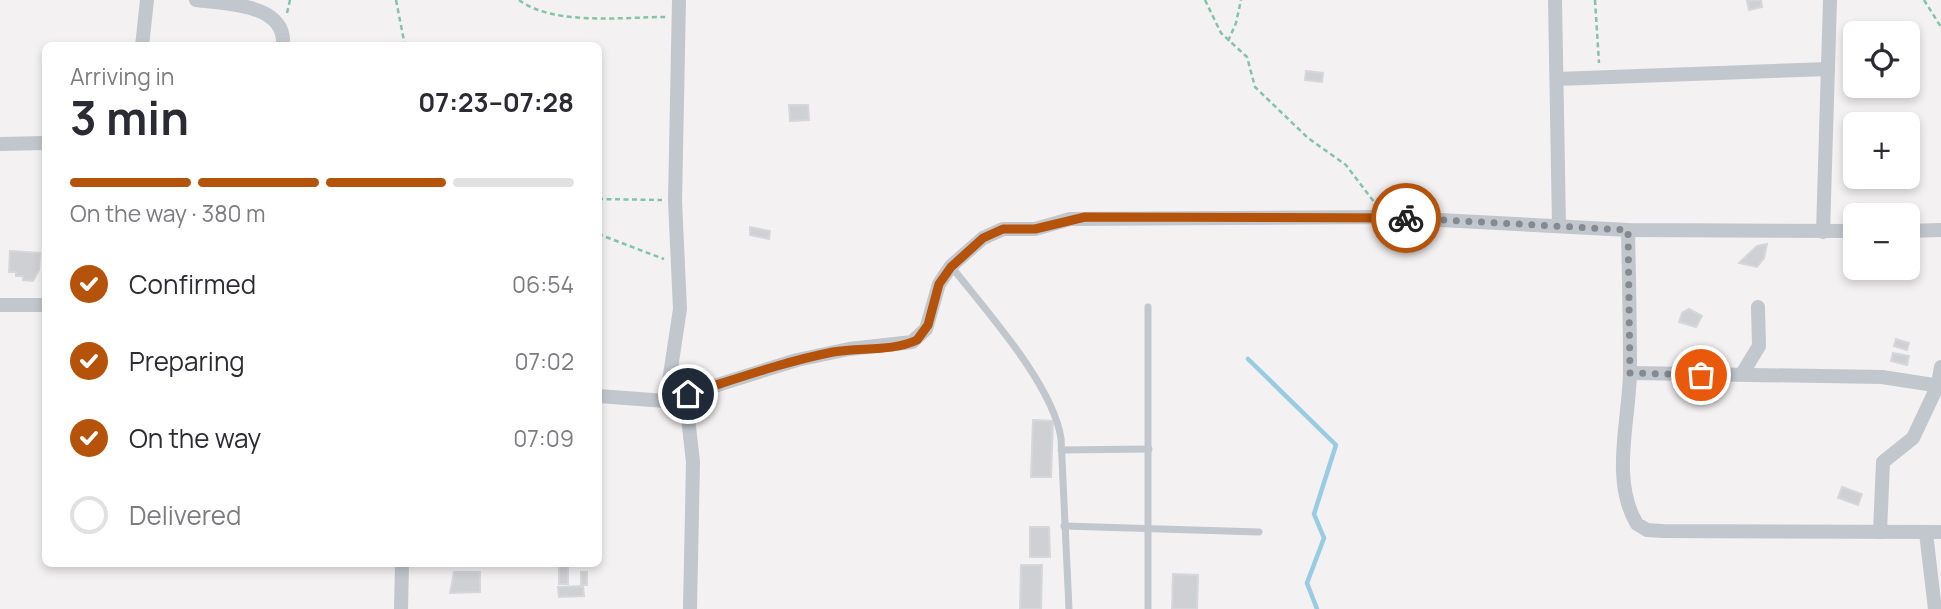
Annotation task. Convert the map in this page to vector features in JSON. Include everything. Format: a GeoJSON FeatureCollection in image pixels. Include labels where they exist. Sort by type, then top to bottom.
{"type":"FeatureCollection","features":[{"type":"Feature","properties":{"kind":"street"},"geometry":{"type":"LineString","coordinates":[[142,42],[147,0]]}},
{"type":"Feature","properties":{"kind":"street"},"geometry":{"type":"LineString","coordinates":[[197,0],[268,14],[282,30],[284,42]]}},
{"type":"Feature","properties":{"kind":"street"},"geometry":{"type":"LineString","coordinates":[[666,401],[680,309],[675,201],[679,0]]}},
{"type":"Feature","properties":{"kind":"street"},"geometry":{"type":"LineString","coordinates":[[1555,0],[1555,148],[1559,225]]}},
{"type":"Feature","properties":{"kind":"street"},"geometry":{"type":"LineString","coordinates":[[1823,232],[1830,0]]}},
{"type":"Feature","properties":{"kind":"street"},"geometry":{"type":"LineString","coordinates":[[1557,79],[1828,69]]}},
{"type":"Feature","properties":{"kind":"street"},"geometry":{"type":"LineString","coordinates":[[0,144],[42,143]]}},
{"type":"Feature","properties":{"kind":"street"},"geometry":{"type":"LineString","coordinates":[[602,396],[666,401],[797,360],[849,349],[894,346],[917,340],[928,325],[939,284],[951,267],[983,238],[997,230],[1035,229],[1085,217],[1383,217],[1628,230],[1843,231]]}},
{"type":"Feature","properties":{"kind":"street"},"geometry":{"type":"LineString","coordinates":[[1628,230],[1630,373],[1624,477],[1630,512],[1643,529],[1941,532]]}},
{"type":"Feature","properties":{"kind":"street"},"geometry":{"type":"LineString","coordinates":[[1920,231],[1941,230]]}},
{"type":"Feature","properties":{"kind":"street"},"geometry":{"type":"LineString","coordinates":[[0,305],[42,305]]}},
{"type":"Feature","properties":{"kind":"street"},"geometry":{"type":"LineString","coordinates":[[1742,374],[1759,346],[1758,307]]}},
{"type":"Feature","properties":{"kind":"street"},"geometry":{"type":"LineString","coordinates":[[1880,532],[1883,463],[1910,443],[1940,386],[1941,367]]}},
{"type":"Feature","properties":{"kind":"street"},"geometry":{"type":"LineString","coordinates":[[1630,373],[1882,377],[1940,386]]}},
{"type":"Feature","properties":{"kind":"street"},"geometry":{"type":"LineString","coordinates":[[666,401],[685,413],[692,437],[690,609]]}},
{"type":"Feature","properties":{"kind":"street"},"geometry":{"type":"LineString","coordinates":[[1926,533],[1935,609]]}},
{"type":"Feature","properties":{"kind":"street"},"geometry":{"type":"LineString","coordinates":[[401,609],[402,567]]}},
{"type":"Feature","properties":{"kind":"lane"},"geometry":{"type":"LineString","coordinates":[[951,267],[1009,340],[1050,403],[1059,426],[1069,609]]}},
{"type":"Feature","properties":{"kind":"lane"},"geometry":{"type":"LineString","coordinates":[[1148,307],[1148,609]]}},
{"type":"Feature","properties":{"kind":"lane"},"geometry":{"type":"LineString","coordinates":[[1061,450],[1149,449]]}},
{"type":"Feature","properties":{"kind":"lane"},"geometry":{"type":"LineString","coordinates":[[1064,526],[1259,532]]}},
{"type":"Feature","properties":{"kind":"path"},"geometry":{"type":"LineString","coordinates":[[396,0],[404,42]]}},
{"type":"Feature","properties":{"kind":"path"},"geometry":{"type":"LineString","coordinates":[[519,0],[533,8],[559,16],[678,18]]}},
{"type":"Feature","properties":{"kind":"path"},"geometry":{"type":"LineString","coordinates":[[1205,0],[1215,24],[1228,41],[1247,57],[1255,86],[1308,138],[1346,165],[1383,217]]}},
{"type":"Feature","properties":{"kind":"path"},"geometry":{"type":"LineString","coordinates":[[1228,41],[1236,23],[1241,0]]}},
{"type":"Feature","properties":{"kind":"path"},"geometry":{"type":"LineString","coordinates":[[1595,0],[1594,23],[1601,77]]}},
{"type":"Feature","properties":{"kind":"path"},"geometry":{"type":"LineString","coordinates":[[1924,0],[1941,27]]}},
{"type":"Feature","properties":{"kind":"path"},"geometry":{"type":"LineString","coordinates":[[602,200],[675,201]]}},
{"type":"Feature","properties":{"kind":"path"},"geometry":{"type":"LineString","coordinates":[[602,235],[677,263]]}},
{"type":"Feature","properties":{"kind":"building"},"geometry":{"type":"Polygon","coordinates":[[[1761,0],[1762,7],[1749,10],[1747,1],[1761,0]]]}},
{"type":"Feature","properties":{"kind":"building"},"geometry":{"type":"Polygon","coordinates":[[[1306,71],[1323,73],[1322,82],[1305,80],[1306,71]]]}},
{"type":"Feature","properties":{"kind":"building"},"geometry":{"type":"Polygon","coordinates":[[[789,105],[808,105],[809,120],[790,121],[789,105]]]}},
{"type":"Feature","properties":{"kind":"building"},"geometry":{"type":"Polygon","coordinates":[[[750,227],[770,231],[769,239],[750,235],[750,227]]]}},
{"type":"Feature","properties":{"kind":"building"},"geometry":{"type":"Polygon","coordinates":[[[1767,244],[1764,258],[1757,267],[1739,263],[1757,246],[1767,244]]]}},
{"type":"Feature","properties":{"kind":"building"},"geometry":{"type":"Polygon","coordinates":[[[10,251],[40,253],[39,270],[33,281],[23,280],[23,276],[16,276],[16,272],[9,272],[10,251]]]}},
{"type":"Feature","properties":{"kind":"building"},"geometry":{"type":"Polygon","coordinates":[[[1689,309],[1702,316],[1696,327],[1679,322],[1682,313],[1689,309]]]}},
{"type":"Feature","properties":{"kind":"building"},"geometry":{"type":"Polygon","coordinates":[[[1896,339],[1909,343],[1907,350],[1894,346],[1896,339]]]}},
{"type":"Feature","properties":{"kind":"building"},"geometry":{"type":"Polygon","coordinates":[[[1893,353],[1909,356],[1907,365],[1891,361],[1893,353]]]}},
{"type":"Feature","properties":{"kind":"building"},"geometry":{"type":"Polygon","coordinates":[[[1033,420],[1053,421],[1051,477],[1031,477],[1033,420]]]}},
{"type":"Feature","properties":{"kind":"building"},"geometry":{"type":"Polygon","coordinates":[[[1842,487],[1862,494],[1858,505],[1838,498],[1842,487]]]}},
{"type":"Feature","properties":{"kind":"building"},"geometry":{"type":"Polygon","coordinates":[[[1030,527],[1049,527],[1050,557],[1030,557],[1030,527]]]}},
{"type":"Feature","properties":{"kind":"building"},"geometry":{"type":"Polygon","coordinates":[[[1021,565],[1042,565],[1041,609],[1020,609],[1021,565]]]}},
{"type":"Feature","properties":{"kind":"building"},"geometry":{"type":"Polygon","coordinates":[[[559,567],[568,567],[568,584],[559,584],[559,567]]]}},
{"type":"Feature","properties":{"kind":"building"},"geometry":{"type":"Polygon","coordinates":[[[454,572],[480,572],[480,592],[450,593],[454,572]]]}},
{"type":"Feature","properties":{"kind":"building"},"geometry":{"type":"Polygon","coordinates":[[[581,572],[587,572],[587,585],[581,585],[581,572]]]}},
{"type":"Feature","properties":{"kind":"building"},"geometry":{"type":"Polygon","coordinates":[[[1173,574],[1198,575],[1197,609],[1172,609],[1173,574]]]}},
{"type":"Feature","properties":{"kind":"building"},"geometry":{"type":"Polygon","coordinates":[[[583,586],[584,596],[559,597],[558,587],[583,586]]]}},
{"type":"Feature","properties":{"kind":"waterway"},"geometry":{"type":"LineString","coordinates":[[1248,359],[1336,445],[1314,514],[1324,538],[1307,583],[1317,609]]}},
{"type":"Feature","properties":{"kind":"way so far"},"geometry":{"type":"LineString","coordinates":[[1406,218],[1628,230],[1630,373],[1701,375]]}},
{"type":"Feature","properties":{"kind":"route"},"geometry":{"type":"LineString","coordinates":[[688,394],[797,360],[849,349],[894,346],[917,340],[928,325],[939,284],[951,267],[983,238],[997,230],[1035,229],[1085,217],[1406,218]]}}]}
